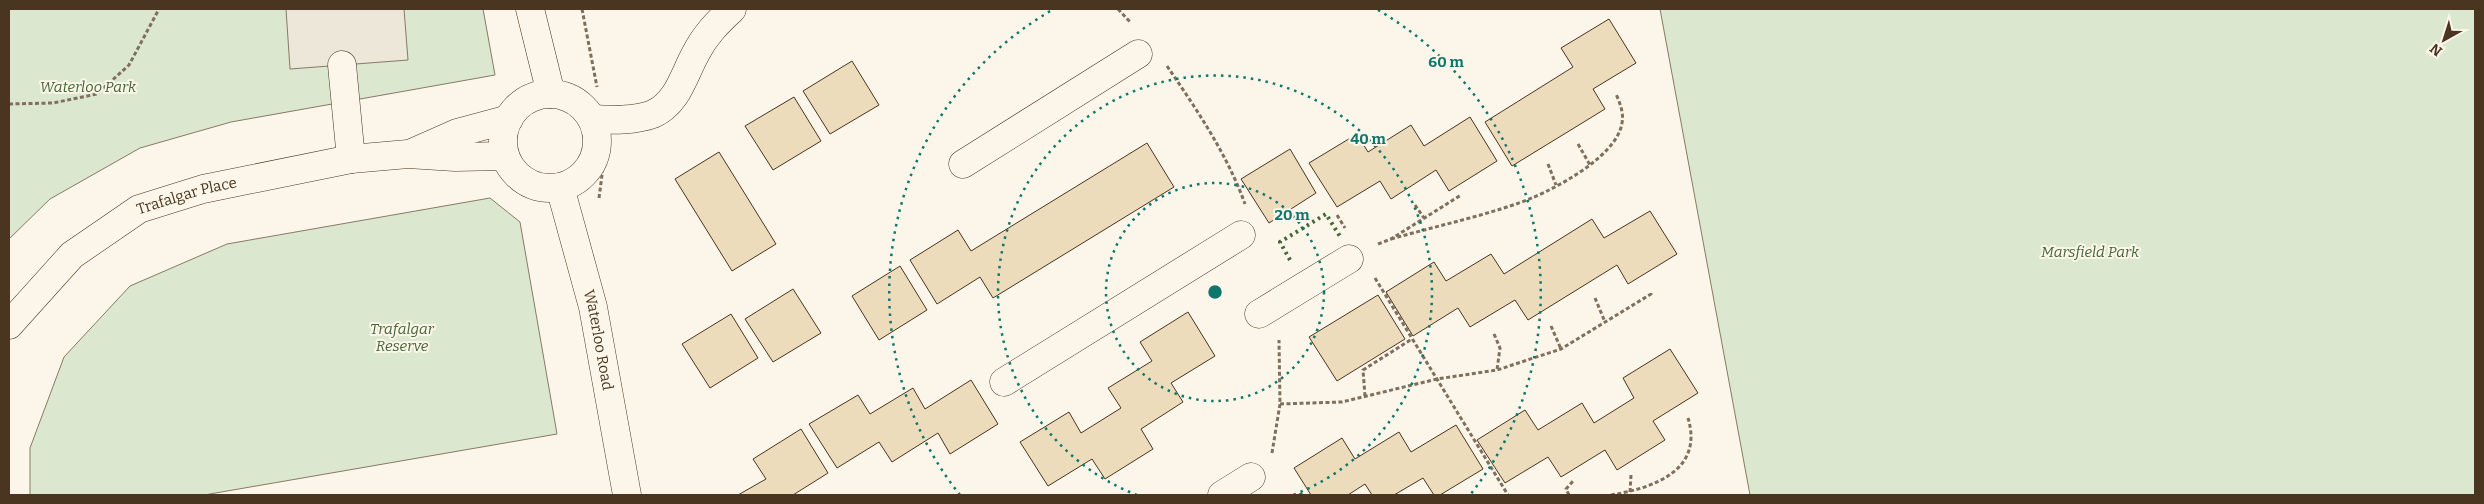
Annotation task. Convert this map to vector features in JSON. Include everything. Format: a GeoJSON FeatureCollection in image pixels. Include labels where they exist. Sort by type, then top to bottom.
{"type":"FeatureCollection","features":[{"type":"Feature","properties":{"kind":"street"},"geometry":{"type":"LineString","coordinates":[[530,9],[551,94]]}},
{"type":"Feature","properties":{"kind":"street"},"geometry":{"type":"LineString","coordinates":[[592,120],[619,120],[653,114],[671,100],[685,78],[696,52],[712,28],[732,9]]}},
{"type":"Feature","properties":{"kind":"street"},"geometry":{"type":"LineString","coordinates":[[963,164],[1138,54]]}},
{"type":"Feature","properties":{"kind":"street"},"geometry":{"type":"LineString","coordinates":[[342,64],[351,160]]}},
{"type":"Feature","properties":{"kind":"street"},"geometry":{"type":"LineString","coordinates":[[551,94],[568,97],[582,106],[592,120],[597,135],[596,151],[592,163],[582,176],[560,187],[543,188],[525,181],[513,169],[505,156],[504,135],[509,119],[522,104],[536,96],[551,94]]}},
{"type":"Feature","properties":{"kind":"street","name":"Trafalgar Place"},"geometry":{"type":"LineString","coordinates":[[408,154],[457,133],[509,119]]}},
{"type":"Feature","properties":{"kind":"street","name":"Trafalgar Place"},"geometry":{"type":"LineString","coordinates":[[9,325],[72,255],[139,209],[203,189],[351,160],[408,154],[455,157],[505,156]]}},
{"type":"Feature","properties":{"kind":"street","name":"Waterloo Road"},"geometry":{"type":"LineString","coordinates":[[560,187],[593,307],[627,495]]}},
{"type":"Feature","properties":{"kind":"street"},"geometry":{"type":"LineString","coordinates":[[1004,382],[1241,235]]}},
{"type":"Feature","properties":{"kind":"street"},"geometry":{"type":"LineString","coordinates":[[1259,314],[1349,259]]}},
{"type":"Feature","properties":{"kind":"street"},"geometry":{"type":"LineString","coordinates":[[1222,495],[1251,477]]}},
{"type":"Feature","properties":{"kind":"path"},"geometry":{"type":"LineString","coordinates":[[9,104],[53,102],[97,94],[129,65],[159,9]]}},
{"type":"Feature","properties":{"kind":"path"},"geometry":{"type":"LineString","coordinates":[[1375,245],[1518,204],[1590,165],[1613,144],[1622,124],[1622,108],[1616,94]]}},
{"type":"Feature","properties":{"kind":"path"},"geometry":{"type":"LineString","coordinates":[[1578,144],[1590,165]]}},
{"type":"Feature","properties":{"kind":"path"},"geometry":{"type":"LineString","coordinates":[[1548,164],[1556,185]]}},
{"type":"Feature","properties":{"kind":"path"},"geometry":{"type":"LineString","coordinates":[[1391,239],[1461,195]]}},
{"type":"Feature","properties":{"kind":"path"},"geometry":{"type":"LineString","coordinates":[[1415,205],[1424,218]]}},
{"type":"Feature","properties":{"kind":"path"},"geometry":{"type":"LineString","coordinates":[[1337,215],[1346,230]]}},
{"type":"Feature","properties":{"kind":"path"},"geometry":{"type":"LineString","coordinates":[[1373,275],[1508,495]]}},
{"type":"Feature","properties":{"kind":"path"},"geometry":{"type":"LineString","coordinates":[[1280,404],[1342,402],[1437,379],[1497,370],[1561,349],[1651,294],[1650,292]]}},
{"type":"Feature","properties":{"kind":"path"},"geometry":{"type":"LineString","coordinates":[[1595,298],[1605,322]]}},
{"type":"Feature","properties":{"kind":"path"},"geometry":{"type":"LineString","coordinates":[[1551,326],[1561,349]]}},
{"type":"Feature","properties":{"kind":"path"},"geometry":{"type":"LineString","coordinates":[[1494,334],[1500,348],[1497,370]]}},
{"type":"Feature","properties":{"kind":"path"},"geometry":{"type":"LineString","coordinates":[[1365,396],[1363,370],[1412,339]]}},
{"type":"Feature","properties":{"kind":"path"},"geometry":{"type":"LineString","coordinates":[[1611,495],[1630,492],[1657,484],[1677,469],[1691,450],[1693,434],[1688,418]]}},
{"type":"Feature","properties":{"kind":"path"},"geometry":{"type":"LineString","coordinates":[[1630,492],[1631,475]]}},
{"type":"Feature","properties":{"kind":"path"},"geometry":{"type":"LineString","coordinates":[[1569,495],[1566,489],[1574,480]]}},
{"type":"Feature","properties":{"kind":"green space","name":"Waterloo Park"},"geometry":{"type":"Polygon","coordinates":[[[9,9],[483,9],[495,75],[231,122],[140,148],[50,199],[9,239],[9,9]]]}},
{"type":"Feature","properties":{"kind":"green space","name":"Marsfield Park"},"geometry":{"type":"Polygon","coordinates":[[[1660,9],[2475,9],[2475,495],[1750,495],[1660,9]]]}},
{"type":"Feature","properties":{"kind":"green space","name":"Trafalgar Reserve"},"geometry":{"type":"Polygon","coordinates":[[[490,198],[520,222],[557,434],[204,495],[30,495],[30,448],[64,357],[130,286],[227,244],[490,198]]]}},
{"type":"Feature","properties":{"kind":"shaded area"},"geometry":{"type":"Polygon","coordinates":[[[286,9],[404,9],[408,60],[290,69],[286,9]]]}},
{"type":"Feature","properties":{"kind":"building"},"geometry":{"type":"Polygon","coordinates":[[[1609,19],[1636,63],[1593,89],[1605,109],[1512,166],[1485,122],[1573,67],[1561,48],[1609,19]]]}},
{"type":"Feature","properties":{"kind":"building"},"geometry":{"type":"Polygon","coordinates":[[[852,61],[879,105],[830,134],[803,91],[852,61]]]}},
{"type":"Feature","properties":{"kind":"building"},"geometry":{"type":"Polygon","coordinates":[[[794,97],[821,141],[773,170],[745,126],[794,97]]]}},
{"type":"Feature","properties":{"kind":"building"},"geometry":{"type":"Polygon","coordinates":[[[1470,117],[1497,161],[1449,191],[1436,170],[1391,199],[1380,181],[1337,207],[1309,163],[1357,134],[1368,152],[1411,125],[1424,146],[1470,117]]]}},
{"type":"Feature","properties":{"kind":"building"},"geometry":{"type":"Polygon","coordinates":[[[1147,143],[1174,187],[993,298],[980,277],[937,304],[910,260],[958,230],[971,251],[1147,143]]]}},
{"type":"Feature","properties":{"kind":"building"},"geometry":{"type":"Polygon","coordinates":[[[1290,149],[1316,193],[1269,223],[1241,179],[1290,149]]]}},
{"type":"Feature","properties":{"kind":"building"},"geometry":{"type":"Polygon","coordinates":[[[719,152],[776,244],[732,271],[675,179],[719,152]]]}},
{"type":"Feature","properties":{"kind":"building"},"geometry":{"type":"Polygon","coordinates":[[[1650,211],[1677,254],[1628,284],[1617,265],[1528,320],[1515,300],[1470,327],[1458,308],[1413,336],[1386,292],[1434,262],[1446,281],[1491,254],[1504,274],[1592,219],[1604,238],[1650,211]]]}},
{"type":"Feature","properties":{"kind":"building"},"geometry":{"type":"Polygon","coordinates":[[[900,266],[927,310],[879,340],[852,296],[900,266]]]}},
{"type":"Feature","properties":{"kind":"building"},"geometry":{"type":"Polygon","coordinates":[[[793,289],[821,333],[773,362],[745,319],[793,289]]]}},
{"type":"Feature","properties":{"kind":"building"},"geometry":{"type":"Polygon","coordinates":[[[1378,295],[1405,339],[1337,381],[1309,337],[1378,295]]]}},
{"type":"Feature","properties":{"kind":"building"},"geometry":{"type":"Polygon","coordinates":[[[1188,312],[1215,356],[1171,383],[1183,402],[1141,429],[1153,449],[1105,479],[1092,459],[1048,486],[1020,442],[1069,412],[1081,433],[1121,408],[1108,388],[1152,361],[1140,342],[1188,312]]]}},
{"type":"Feature","properties":{"kind":"building"},"geometry":{"type":"Polygon","coordinates":[[[731,314],[758,358],[710,388],[682,344],[731,314]]]}},
{"type":"Feature","properties":{"kind":"building"},"geometry":{"type":"Polygon","coordinates":[[[1670,349],[1698,393],[1653,421],[1665,440],[1617,470],[1605,450],[1561,477],[1548,457],[1505,483],[1477,440],[1525,410],[1538,430],[1582,403],[1594,423],[1634,398],[1623,378],[1670,349]]]}},
{"type":"Feature","properties":{"kind":"building"},"geometry":{"type":"Polygon","coordinates":[[[971,380],[998,424],[950,454],[938,433],[892,462],[879,442],[837,468],[809,424],[858,395],[870,414],[913,388],[925,409],[971,380]]]}},
{"type":"Feature","properties":{"kind":"building"},"geometry":{"type":"Polygon","coordinates":[[[1456,425],[1483,469],[1440,495],[1434,495],[1423,478],[1394,495],[1372,495],[1365,484],[1348,495],[1311,495],[1294,468],[1342,438],[1355,459],[1399,432],[1411,452],[1456,425]]]}},
{"type":"Feature","properties":{"kind":"building"},"geometry":{"type":"Polygon","coordinates":[[[801,429],[828,473],[793,495],[738,495],[766,479],[753,459],[801,429]]]}},
{"type":"Feature","properties":{"kind":"hedge"},"geometry":{"type":"LineString","coordinates":[[1290,260],[1280,242],[1326,214],[1341,238]]}}]}
